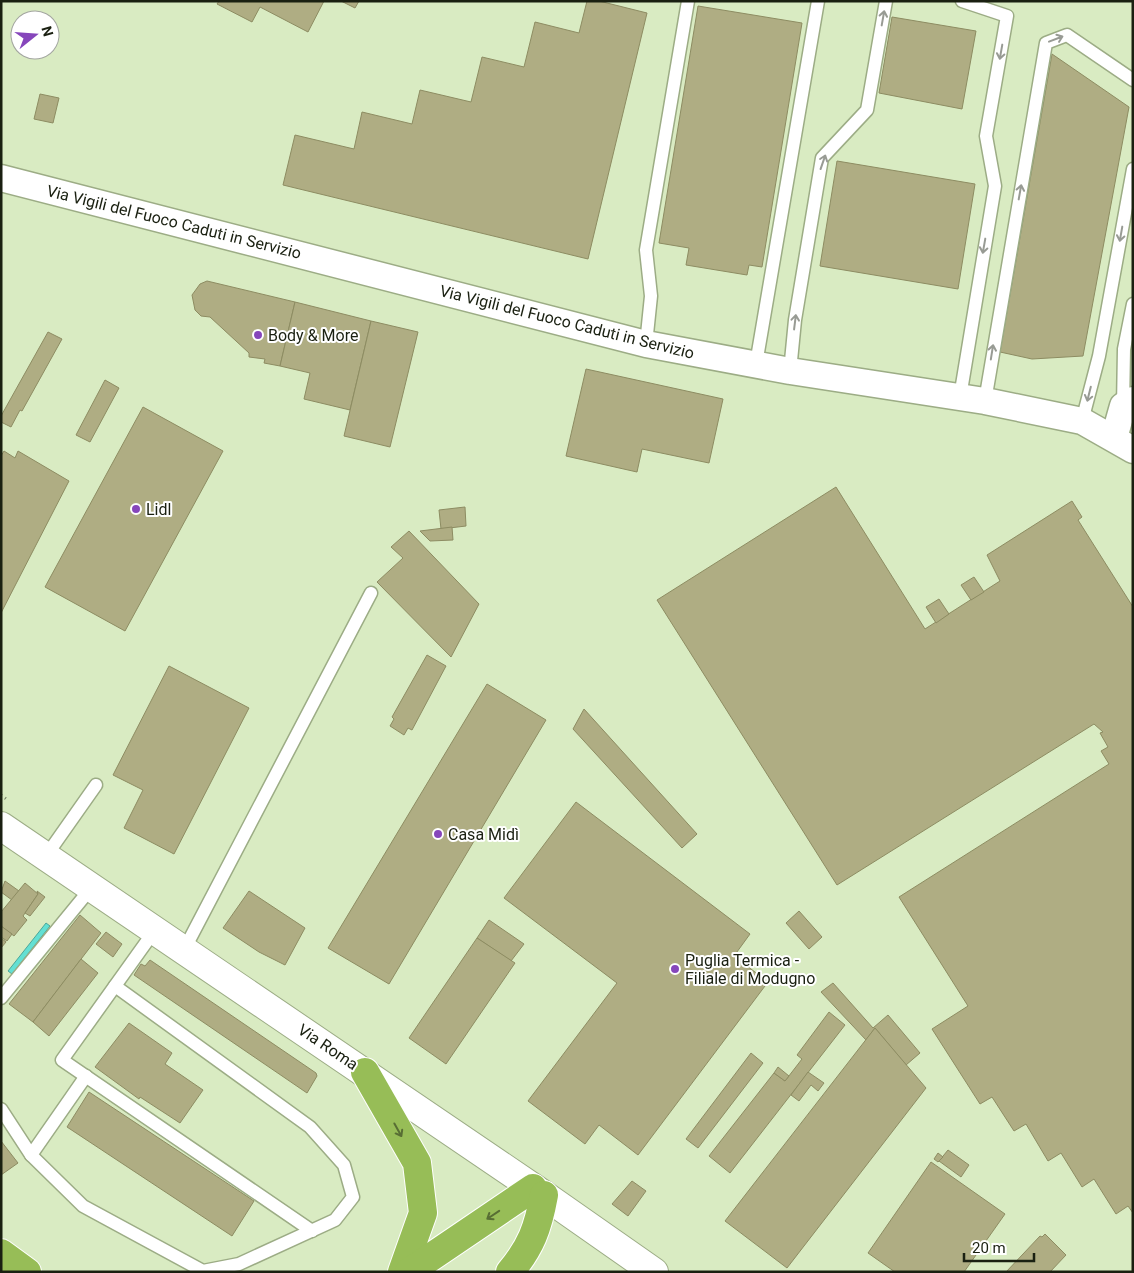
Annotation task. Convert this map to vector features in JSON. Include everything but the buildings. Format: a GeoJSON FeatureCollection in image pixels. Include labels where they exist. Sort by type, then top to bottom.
{"type":"FeatureCollection","features":[{"type":"Feature","properties":{"kind":"highway"},"geometry":{"type":"LineString","coordinates":[[365,1072],[417,1163],[423,1213],[402,1272]]}},
{"type":"Feature","properties":{"kind":"highway"},"geometry":{"type":"LineString","coordinates":[[410,1272],[538,1192]]}},
{"type":"Feature","properties":{"kind":"highway"},"geometry":{"type":"LineString","coordinates":[[510,1272],[526,1253],[538,1227],[538,1192]]}},
{"type":"Feature","properties":{"kind":"highway"},"geometry":{"type":"LineString","coordinates":[[1,1253],[27,1272]]}},
{"type":"Feature","properties":{"kind":"main road","name":"Via Roma"},"geometry":{"type":"LineString","coordinates":[[1,826],[365,1072],[654,1272]]}},
{"type":"Feature","properties":{"kind":"street","name":"Via Vigili del Fuoco Caduti in Servizio"},"geometry":{"type":"LineString","coordinates":[[1,178],[646,344],[790,371],[972,399],[1082,421],[1123,444]]}},
{"type":"Feature","properties":{"kind":"street"},"geometry":{"type":"LineString","coordinates":[[1123,444],[1128,403]]}},
{"type":"Feature","properties":{"kind":"lane"},"geometry":{"type":"LineString","coordinates":[[646,344],[651,296],[646,250],[688,1]]}},
{"type":"Feature","properties":{"kind":"lane"},"geometry":{"type":"LineString","coordinates":[[756,364],[818,1]]}},
{"type":"Feature","properties":{"kind":"lane"},"geometry":{"type":"LineString","coordinates":[[790,371],[795,320],[822,158],[867,110],[886,1]]}},
{"type":"Feature","properties":{"kind":"lane"},"geometry":{"type":"LineString","coordinates":[[962,1],[1007,16],[986,136],[995,186],[972,399]]}},
{"type":"Feature","properties":{"kind":"lane"},"geometry":{"type":"LineString","coordinates":[[972,399],[1046,43],[1067,35],[1133,80]]}},
{"type":"Feature","properties":{"kind":"lane"},"geometry":{"type":"LineString","coordinates":[[1082,421],[1099,356],[1133,169]]}},
{"type":"Feature","properties":{"kind":"lane"},"geometry":{"type":"LineString","coordinates":[[1128,403],[1124,349],[1133,304]]}},
{"type":"Feature","properties":{"kind":"lane"},"geometry":{"type":"LineString","coordinates":[[184,950],[371,593]]}},
{"type":"Feature","properties":{"kind":"lane"},"geometry":{"type":"LineString","coordinates":[[46,856],[96,785]]}},
{"type":"Feature","properties":{"kind":"lane"},"geometry":{"type":"LineString","coordinates":[[1,998],[92,887]]}},
{"type":"Feature","properties":{"kind":"lane"},"geometry":{"type":"LineString","coordinates":[[155,930],[62,1060],[312,1231]]}},
{"type":"Feature","properties":{"kind":"lane"},"geometry":{"type":"LineString","coordinates":[[1,1109],[30,1155],[83,1206],[203,1271],[239,1264],[335,1220],[353,1197],[344,1165],[310,1127],[115,986]]}},
{"type":"Feature","properties":{"kind":"lane"},"geometry":{"type":"LineString","coordinates":[[30,1155],[86,1076]]}},
{"type":"Feature","properties":{"kind":"water"},"geometry":{"type":"Polygon","coordinates":[[[46,923],[50,926],[12,974],[8,971],[46,923]]]}},
{"type":"Feature","properties":{"kind":"place","name":"Body & More"},"geometry":{"type":"Point","coordinates":[258,335]}},
{"type":"Feature","properties":{"kind":"place","name":"Lidl"},"geometry":{"type":"Point","coordinates":[136,509]}},
{"type":"Feature","properties":{"kind":"place","name":"Casa Midì"},"geometry":{"type":"Point","coordinates":[438,834]}},
{"type":"Feature","properties":{"kind":"place","name":"Puglia Termica - Filiale di Modugno"},"geometry":{"type":"Point","coordinates":[675,969]}}]}
